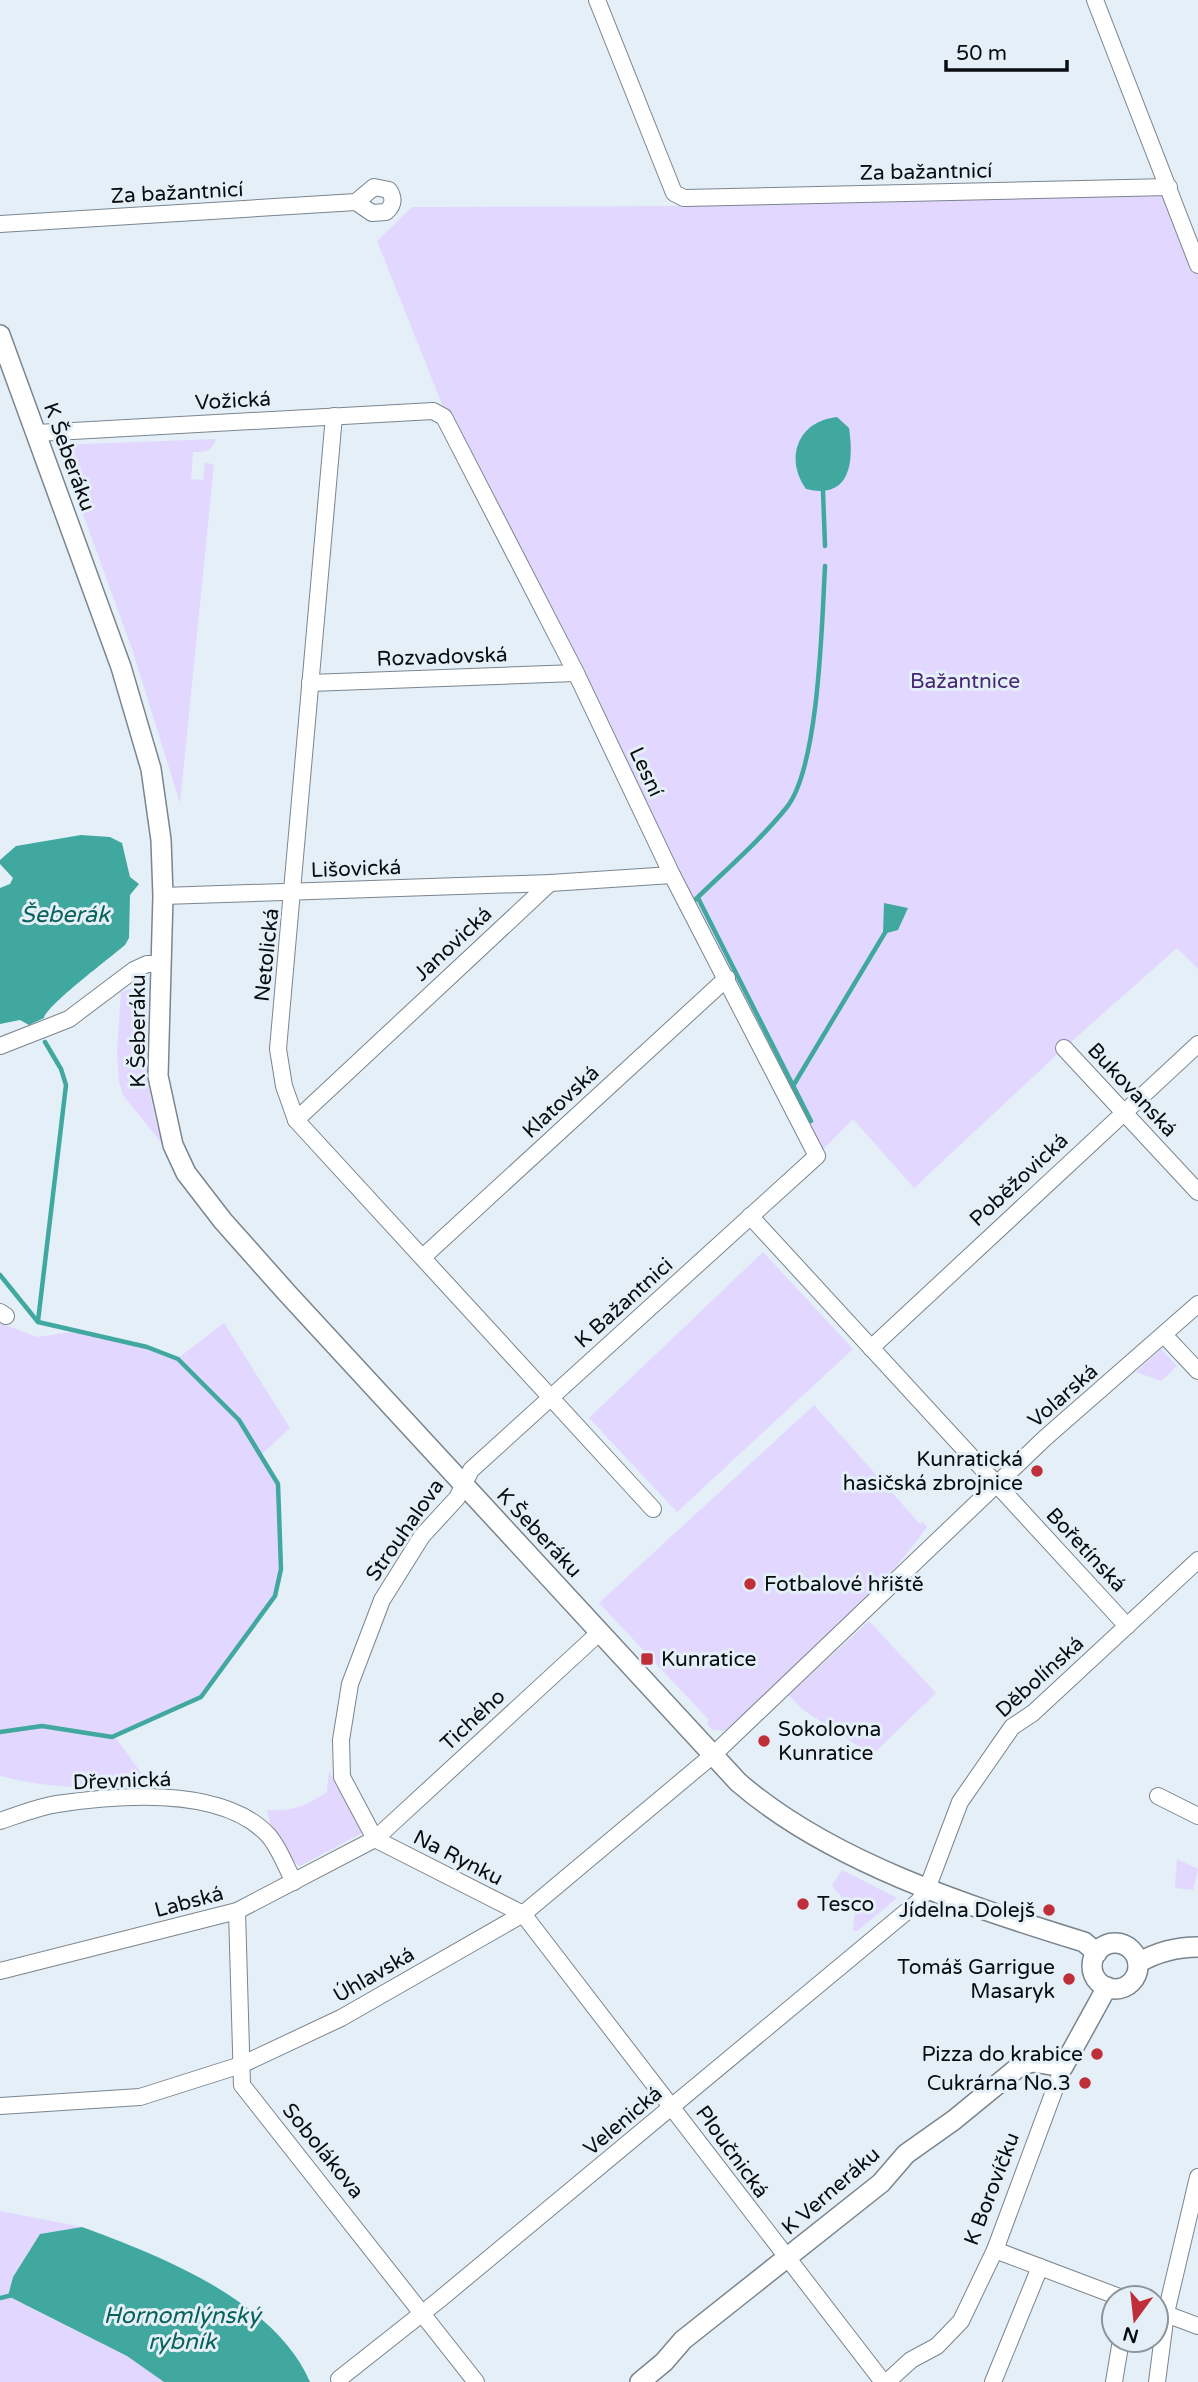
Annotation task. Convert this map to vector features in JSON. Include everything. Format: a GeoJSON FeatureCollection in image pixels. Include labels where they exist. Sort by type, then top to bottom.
{"type":"FeatureCollection","features":[{"type":"Feature","properties":{"kind":"street","name":"Za bažantnicí"},"geometry":{"type":"LineString","coordinates":[[597,0],[674,193],[684,198],[1169,187]]}},
{"type":"Feature","properties":{"kind":"street"},"geometry":{"type":"LineString","coordinates":[[1095,0],[1198,265]]}},
{"type":"Feature","properties":{"kind":"street","name":"Za bažantnicí"},"geometry":{"type":"LineString","coordinates":[[0,223],[356,202]]}},
{"type":"Feature","properties":{"kind":"street","name":"K Šeberáku"},"geometry":{"type":"LineString","coordinates":[[0,335],[37,433],[145,744],[157,807],[163,896],[158,1076],[173,1145],[186,1173],[223,1221],[713,1755],[764,1805],[794,1824],[927,1889],[981,1910],[1084,1942],[1097,1953]]}},
{"type":"Feature","properties":{"kind":"street","name":"Vožická"},"geometry":{"type":"LineString","coordinates":[[37,433],[433,411]]}},
{"type":"Feature","properties":{"kind":"street","name":"Lesní"},"geometry":{"type":"LineString","coordinates":[[433,411],[444,417],[452,431],[576,673],[672,875],[817,1156]]}},
{"type":"Feature","properties":{"kind":"street","name":"Netolická"},"geometry":{"type":"LineString","coordinates":[[334,416],[310,683],[295,893],[278,1049],[284,1087],[296,1120],[653,1509]]}},
{"type":"Feature","properties":{"kind":"street","name":"Rozvadovská"},"geometry":{"type":"LineString","coordinates":[[310,683],[576,673]]}},
{"type":"Feature","properties":{"kind":"street"},"geometry":{"type":"LineString","coordinates":[[550,883],[672,875]]}},
{"type":"Feature","properties":{"kind":"street","name":"Lišovická"},"geometry":{"type":"LineString","coordinates":[[163,896],[550,883]]}},
{"type":"Feature","properties":{"kind":"street","name":"Janovická"},"geometry":{"type":"LineString","coordinates":[[296,1120],[550,883]]}},
{"type":"Feature","properties":{"kind":"street","name":"K Šeberáku"},"geometry":{"type":"LineString","coordinates":[[0,1046],[28,1032],[79,1013],[135,970],[147,964],[161,964]]}},
{"type":"Feature","properties":{"kind":"street","name":"Klatovská"},"geometry":{"type":"LineString","coordinates":[[423,1258],[727,978]]}},
{"type":"Feature","properties":{"kind":"street","name":"Poběžovická"},"geometry":{"type":"LineString","coordinates":[[871,1348],[1198,1044]]}},
{"type":"Feature","properties":{"kind":"street","name":"Bukovanská"},"geometry":{"type":"LineString","coordinates":[[1064,1048],[1198,1192]]}},
{"type":"Feature","properties":{"kind":"street","name":"K Bažantnici"},"geometry":{"type":"LineString","coordinates":[[463,1483],[471,1470],[817,1156]]}},
{"type":"Feature","properties":{"kind":"street","name":"Bořetínská"},"geometry":{"type":"LineString","coordinates":[[750,1216],[1127,1626]]}},
{"type":"Feature","properties":{"kind":"street","name":"Volarská"},"geometry":{"type":"LineString","coordinates":[[713,1755],[1045,1438],[1198,1304]]}},
{"type":"Feature","properties":{"kind":"street"},"geometry":{"type":"LineString","coordinates":[[1164,1335],[1198,1371]]}},
{"type":"Feature","properties":{"kind":"street","name":"Strouhalova"},"geometry":{"type":"LineString","coordinates":[[375,1839],[342,1777],[341,1740],[350,1684],[382,1600],[422,1536],[457,1498],[463,1483]]}},
{"type":"Feature","properties":{"kind":"street","name":"Děbolínská"},"geometry":{"type":"LineString","coordinates":[[927,1889],[958,1806],[1013,1727],[1033,1713],[1198,1560]]}},
{"type":"Feature","properties":{"kind":"street","name":"Tichého"},"geometry":{"type":"LineString","coordinates":[[375,1839],[600,1632]]}},
{"type":"Feature","properties":{"kind":"street","name":"Úhlavská"},"geometry":{"type":"LineString","coordinates":[[0,2106],[140,2097],[241,2065],[341,2018],[523,1914],[713,1755]]}},
{"type":"Feature","properties":{"kind":"street"},"geometry":{"type":"LineString","coordinates":[[1158,1796],[1198,1816]]}},
{"type":"Feature","properties":{"kind":"street","name":"Dřevnická"},"geometry":{"type":"LineString","coordinates":[[0,1821],[55,1804],[149,1797],[210,1803],[247,1817],[270,1836],[293,1882]]}},
{"type":"Feature","properties":{"kind":"street","name":"Labská"},"geometry":{"type":"LineString","coordinates":[[0,1971],[237,1911],[375,1839]]}},
{"type":"Feature","properties":{"kind":"street","name":"Na Rynku"},"geometry":{"type":"LineString","coordinates":[[375,1839],[523,1914]]}},
{"type":"Feature","properties":{"kind":"street","name":"Velenická"},"geometry":{"type":"LineString","coordinates":[[339,2379],[673,2107],[918,1902],[927,1889]]}},
{"type":"Feature","properties":{"kind":"street","name":"Sobolákova"},"geometry":{"type":"LineString","coordinates":[[237,1911],[242,2085],[476,2382]]}},
{"type":"Feature","properties":{"kind":"street","name":"Ploučnická"},"geometry":{"type":"LineString","coordinates":[[523,1914],[673,2107],[786,2259],[885,2382]]}},
{"type":"Feature","properties":{"kind":"street"},"geometry":{"type":"LineString","coordinates":[[1118,1943],[1129,1948],[1138,1963],[1136,1974],[1129,1983],[1119,1988],[1107,1987],[1095,1975],[1093,1961],[1097,1953],[1107,1945],[1118,1943]]}},
{"type":"Feature","properties":{"kind":"street"},"geometry":{"type":"LineString","coordinates":[[1138,1963],[1163,1952],[1198,1947]]}},
{"type":"Feature","properties":{"kind":"street","name":"K Borovíčku"},"geometry":{"type":"LineString","coordinates":[[885,2382],[911,2360],[937,2346],[961,2321],[995,2250],[1063,2067],[1107,1987]]}},
{"type":"Feature","properties":{"kind":"street","name":"K Verneráku"},"geometry":{"type":"LineString","coordinates":[[640,2382],[664,2362],[683,2340],[881,2183],[906,2154],[954,2120],[1021,2065],[1033,2062],[1063,2067]]}},
{"type":"Feature","properties":{"kind":"street"},"geometry":{"type":"LineString","coordinates":[[1169,2284],[1198,2177]]}},
{"type":"Feature","properties":{"kind":"street"},"geometry":{"type":"LineString","coordinates":[[995,2250],[1100,2290]]}},
{"type":"Feature","properties":{"kind":"street"},"geometry":{"type":"LineString","coordinates":[[993,2382],[1040,2267]]}},
{"type":"Feature","properties":{"kind":"street"},"geometry":{"type":"LineString","coordinates":[[1170,2315],[1198,2326]]}},
{"type":"Feature","properties":{"kind":"street"},"geometry":{"type":"LineString","coordinates":[[1114,2382],[1119,2354]]}},
{"type":"Feature","properties":{"kind":"street"},"geometry":{"type":"LineString","coordinates":[[1157,2382],[1159,2354]]}},
{"type":"Feature","properties":{"kind":"green space","name":"Bažantnice"},"geometry":{"type":"Polygon","coordinates":[[[1169,187],[1198,265],[1198,969],[1177,948],[1064,1048],[914,1188],[853,1119],[817,1156],[448,419],[377,241],[412,207],[676,206],[684,198],[1169,187]]]}},
{"type":"Feature","properties":{"kind":"green space"},"geometry":{"type":"Polygon","coordinates":[[[216,439],[207,451],[193,452],[191,479],[203,480],[205,462],[214,465],[180,803],[132,649],[58,445],[216,439]]]}},
{"type":"Feature","properties":{"kind":"green space"},"geometry":{"type":"Polygon","coordinates":[[[136,987],[144,991],[148,1000],[148,1074],[153,1109],[163,1145],[123,1095],[119,1082],[117,1052],[121,992],[136,987]]]}},
{"type":"Feature","properties":{"kind":"green space"},"geometry":{"type":"Polygon","coordinates":[[[763,1252],[853,1349],[677,1512],[589,1418],[763,1252]]]}},
{"type":"Feature","properties":{"kind":"green space"},"geometry":{"type":"Polygon","coordinates":[[[0,1323],[37,1337],[72,1332],[147,1347],[177,1359],[224,1323],[290,1428],[261,1455],[276,1480],[281,1569],[275,1595],[201,1697],[132,1730],[113,1734],[152,1788],[38,1784],[0,1776],[0,1323]]]}},
{"type":"Feature","properties":{"kind":"green space"},"geometry":{"type":"Polygon","coordinates":[[[1161,1349],[1177,1366],[1161,1381],[1136,1372],[1161,1349]]]}},
{"type":"Feature","properties":{"kind":"green space","name":"Fotbalové hřiště"},"geometry":{"type":"Polygon","coordinates":[[[814,1405],[920,1524],[923,1522],[927,1527],[882,1582],[831,1633],[725,1731],[713,1730],[707,1724],[709,1720],[599,1603],[814,1405]]]}},
{"type":"Feature","properties":{"kind":"green space"},"geometry":{"type":"Polygon","coordinates":[[[869,1621],[936,1693],[872,1755],[802,1709],[789,1695],[869,1621]]]}},
{"type":"Feature","properties":{"kind":"green space"},"geometry":{"type":"Polygon","coordinates":[[[329,1771],[362,1833],[300,1866],[281,1850],[267,1810],[291,1809],[327,1792],[329,1771]]]}},
{"type":"Feature","properties":{"kind":"green space"},"geometry":{"type":"Polygon","coordinates":[[[1177,1859],[1198,1869],[1193,1890],[1175,1888],[1177,1859]]]}},
{"type":"Feature","properties":{"kind":"green space"},"geometry":{"type":"Polygon","coordinates":[[[842,1870],[897,1898],[856,1932],[853,1929],[855,1912],[832,1886],[842,1870]]]}},
{"type":"Feature","properties":{"kind":"green space"},"geometry":{"type":"Polygon","coordinates":[[[0,2211],[82,2227],[40,2234],[13,2277],[8,2296],[127,2356],[164,2382],[0,2382],[0,2211]]]}},
{"type":"Feature","properties":{"kind":"water"},"geometry":{"type":"Polygon","coordinates":[[[837,417],[849,428],[851,453],[846,475],[841,483],[832,489],[806,489],[796,465],[799,443],[804,433],[813,426],[837,417]]]}},
{"type":"Feature","properties":{"kind":"water","name":"Šeberák"},"geometry":{"type":"Polygon","coordinates":[[[81,835],[110,837],[122,843],[130,877],[139,884],[130,895],[129,938],[125,945],[56,1003],[44,1018],[29,1025],[20,1020],[0,1024],[0,888],[10,884],[13,878],[0,864],[0,860],[16,846],[81,835]]]}},
{"type":"Feature","properties":{"kind":"water"},"geometry":{"type":"Polygon","coordinates":[[[884,903],[908,908],[898,930],[883,934],[884,903]]]}},
{"type":"Feature","properties":{"kind":"water","name":"Hornomlýnský rybník"},"geometry":{"type":"Polygon","coordinates":[[[82,2227],[179,2267],[243,2305],[271,2328],[294,2353],[310,2382],[164,2382],[127,2356],[8,2296],[13,2277],[40,2234],[82,2227]]]}},
{"type":"Feature","properties":{"kind":"waterway"},"geometry":{"type":"LineString","coordinates":[[823,491],[825,546]]}},
{"type":"Feature","properties":{"kind":"waterway"},"geometry":{"type":"LineString","coordinates":[[692,903],[776,820],[798,787],[806,760],[817,692],[825,566]]}},
{"type":"Feature","properties":{"kind":"waterway"},"geometry":{"type":"LineString","coordinates":[[698,898],[811,1121]]}},
{"type":"Feature","properties":{"kind":"waterway"},"geometry":{"type":"LineString","coordinates":[[793,1086],[886,931]]}},
{"type":"Feature","properties":{"kind":"waterway"},"geometry":{"type":"LineString","coordinates":[[38,1321],[66,1085],[61,1069],[45,1042]]}},
{"type":"Feature","properties":{"kind":"waterway"},"geometry":{"type":"LineString","coordinates":[[0,1275],[38,1322],[147,1347],[178,1359],[239,1420],[278,1484],[281,1569],[275,1596],[201,1697],[112,1737],[42,1726],[0,1732]]}},
{"type":"Feature","properties":{"kind":"waterway"},"geometry":{"type":"LineString","coordinates":[[0,2298],[13,2295]]}},
{"type":"Feature","properties":{"kind":"place","name":"Kunratická hasičská zbrojnice"},"geometry":{"type":"Point","coordinates":[1037,1471]}},
{"type":"Feature","properties":{"kind":"place","name":"Fotbalové hřiště"},"geometry":{"type":"Point","coordinates":[750,1584]}},
{"type":"Feature","properties":{"kind":"place","name":"Kunratice"},"geometry":{"type":"Point","coordinates":[647,1659]}},
{"type":"Feature","properties":{"kind":"place","name":"Sokolovna Kunratice"},"geometry":{"type":"Point","coordinates":[764,1741]}},
{"type":"Feature","properties":{"kind":"place","name":"Tesco"},"geometry":{"type":"Point","coordinates":[803,1904]}},
{"type":"Feature","properties":{"kind":"place","name":"Jídelna Dolejš"},"geometry":{"type":"Point","coordinates":[1049,1910]}},
{"type":"Feature","properties":{"kind":"place","name":"Tomáš Garrigue Masaryk"},"geometry":{"type":"Point","coordinates":[1069,1979]}},
{"type":"Feature","properties":{"kind":"place","name":"Pizza do krabice"},"geometry":{"type":"Point","coordinates":[1097,2054]}},
{"type":"Feature","properties":{"kind":"place","name":"Cukrárna No.3"},"geometry":{"type":"Point","coordinates":[1085,2083]}}]}
